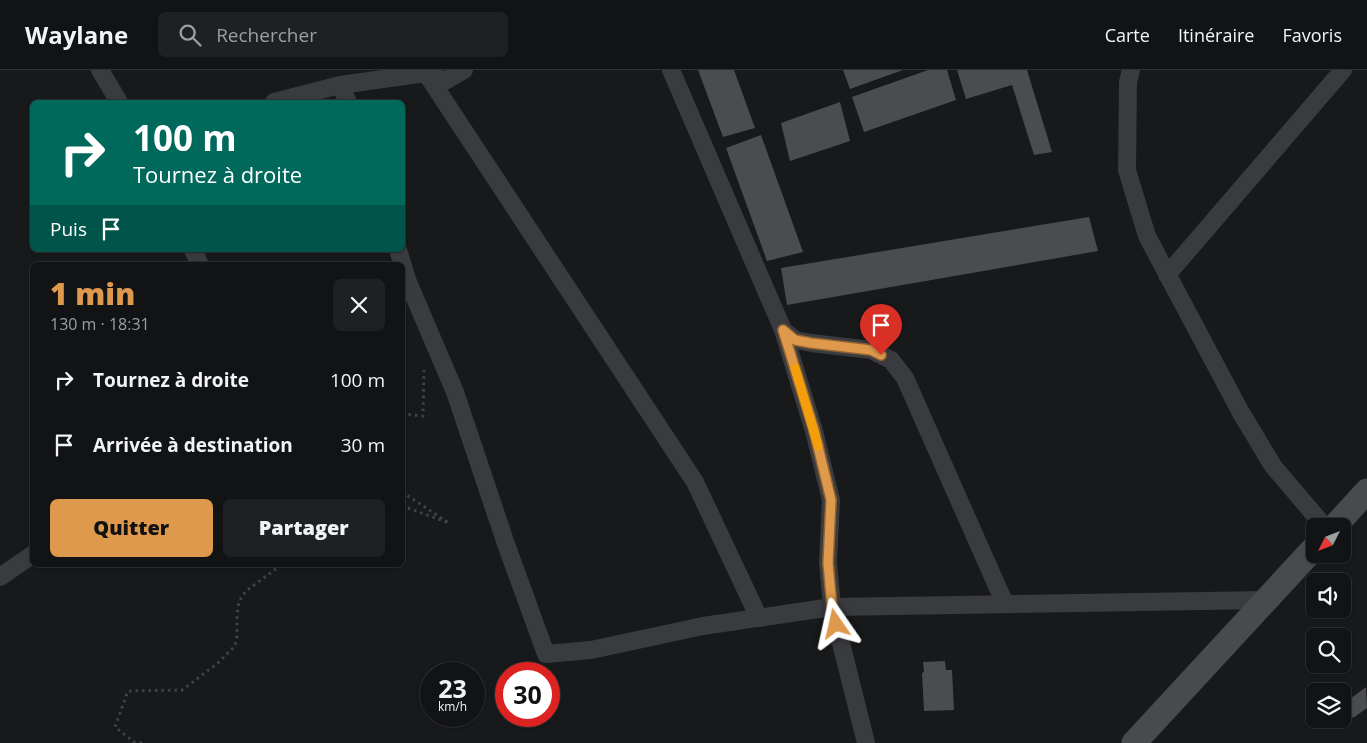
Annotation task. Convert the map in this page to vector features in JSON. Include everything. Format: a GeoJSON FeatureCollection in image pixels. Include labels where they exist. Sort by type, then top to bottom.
{"type":"FeatureCollection","features":[{"type":"Feature","properties":{"kind":"street"},"geometry":{"type":"LineString","coordinates":[[100,70],[118,100]]}},
{"type":"Feature","properties":{"kind":"street"},"geometry":{"type":"LineString","coordinates":[[282,100],[340,85],[425,72],[444,81],[464,70]]}},
{"type":"Feature","properties":{"kind":"street"},"geometry":{"type":"LineString","coordinates":[[671,70],[783,330],[814,430],[831,500],[828,563],[832,607],[866,743]]}},
{"type":"Feature","properties":{"kind":"street"},"geometry":{"type":"LineString","coordinates":[[1131,70],[1128,82],[1127,170],[1147,236],[1240,411],[1273,466],[1317,518]]}},
{"type":"Feature","properties":{"kind":"street"},"geometry":{"type":"LineString","coordinates":[[1168,275],[1343,70]]}},
{"type":"Feature","properties":{"kind":"street"},"geometry":{"type":"LineString","coordinates":[[425,72],[695,482],[759,618]]}},
{"type":"Feature","properties":{"kind":"street"},"geometry":{"type":"LineString","coordinates":[[340,85],[347,100]]}},
{"type":"Feature","properties":{"kind":"street"},"geometry":{"type":"LineString","coordinates":[[405,272],[455,392],[506,544],[546,654],[591,650],[703,626],[832,607],[1266,600]]}},
{"type":"Feature","properties":{"kind":"street"},"geometry":{"type":"LineString","coordinates":[[783,330],[795,340],[871,350],[891,360],[901,372],[1005,604]]}},
{"type":"Feature","properties":{"kind":"street"},"geometry":{"type":"LineString","coordinates":[[1342,518],[1367,491]]}},
{"type":"Feature","properties":{"kind":"street"},"geometry":{"type":"LineString","coordinates":[[0,577],[30,556]]}},
{"type":"Feature","properties":{"kind":"street"},"geometry":{"type":"LineString","coordinates":[[1134,743],[1306,557]]}},
{"type":"Feature","properties":{"kind":"path"},"geometry":{"type":"LineString","coordinates":[[405,414],[423,416],[424,366]]}},
{"type":"Feature","properties":{"kind":"path"},"geometry":{"type":"LineString","coordinates":[[405,494],[449,523],[405,508]]}},
{"type":"Feature","properties":{"kind":"path"},"geometry":{"type":"LineString","coordinates":[[142,743],[134,742],[115,727],[128,691],[182,690],[218,663],[235,646],[239,601],[246,591],[278,567]]}},
{"type":"Feature","properties":{"kind":"building"},"geometry":{"type":"Polygon","coordinates":[[[698,70],[734,70],[755,128],[723,137],[698,70]]]}},
{"type":"Feature","properties":{"kind":"building"},"geometry":{"type":"Polygon","coordinates":[[[843,70],[903,70],[850,89],[843,70]]]}},
{"type":"Feature","properties":{"kind":"building"},"geometry":{"type":"Polygon","coordinates":[[[928,70],[947,70],[956,100],[864,132],[852,97],[928,70]]]}},
{"type":"Feature","properties":{"kind":"building"},"geometry":{"type":"Polygon","coordinates":[[[957,70],[1027,70],[1052,152],[1034,155],[1012,85],[966,99],[957,70]]]}},
{"type":"Feature","properties":{"kind":"building"},"geometry":{"type":"Polygon","coordinates":[[[840,102],[850,141],[790,161],[781,123],[840,102]]]}},
{"type":"Feature","properties":{"kind":"building"},"geometry":{"type":"Polygon","coordinates":[[[761,135],[803,252],[767,261],[726,148],[761,135]]]}},
{"type":"Feature","properties":{"kind":"building"},"geometry":{"type":"Polygon","coordinates":[[[1089,217],[1098,251],[787,305],[781,268],[1089,217]]]}},
{"type":"Feature","properties":{"kind":"building"},"geometry":{"type":"Polygon","coordinates":[[[945,661],[946,670],[952,670],[954,710],[924,711],[923,662],[945,661]]]}},
{"type":"Feature","properties":{"kind":"building"},"geometry":{"type":"Polygon","coordinates":[[[1366,687],[1367,708],[1353,718],[1351,715],[1351,698],[1366,687]]]}},
{"type":"Feature","properties":{"kind":"slow traffic"},"geometry":{"type":"LineString","coordinates":[[795,368],[818,446]]}},
{"type":"Feature","properties":{"kind":"route"},"geometry":{"type":"LineString","coordinates":[[836,624],[832,607],[828,563],[831,500],[814,430],[783,330],[795,340],[871,350],[881,355]]}}]}
